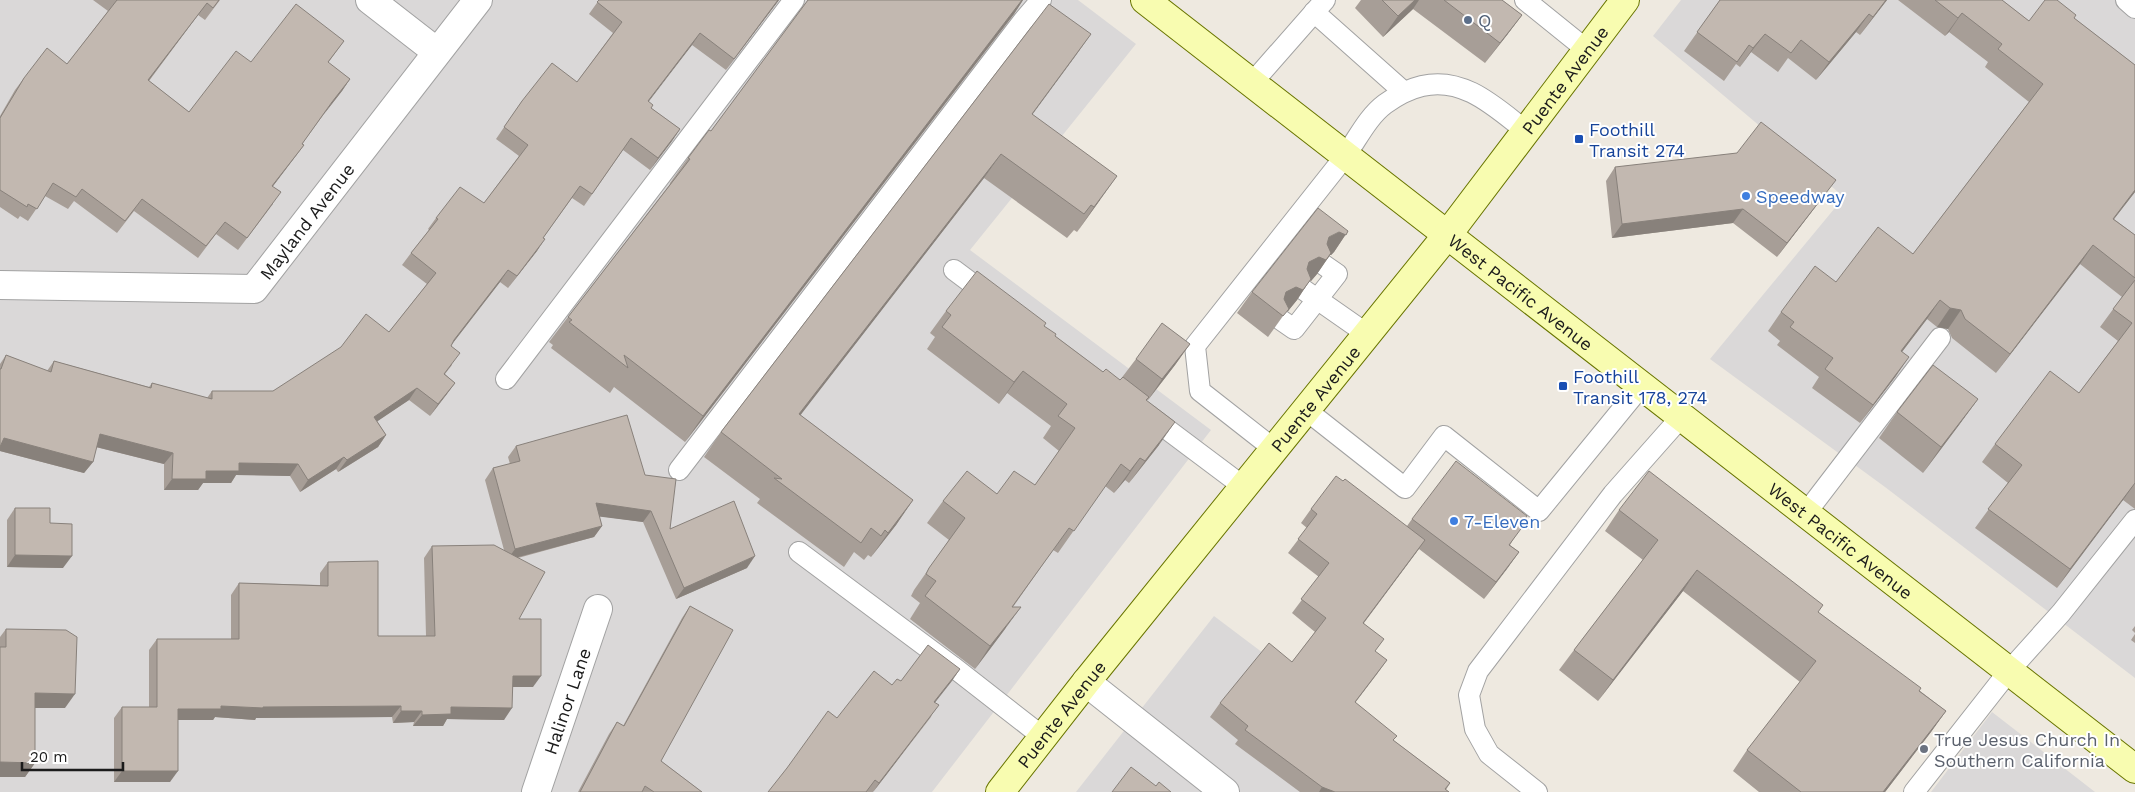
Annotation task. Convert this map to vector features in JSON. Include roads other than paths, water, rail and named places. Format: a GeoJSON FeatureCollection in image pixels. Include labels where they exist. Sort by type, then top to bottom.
{"type":"FeatureCollection","features":[{"type":"Feature","properties":{"kind":"main road","name":"West Pacific Avenue"},"geometry":{"type":"LineString","coordinates":[[1145,0],[2135,769]]}},
{"type":"Feature","properties":{"kind":"main road","name":"Puente Avenue"},"geometry":{"type":"LineString","coordinates":[[1000,792],[1086,682],[1448,234],[1625,0]]}},
{"type":"Feature","properties":{"kind":"street"},"geometry":{"type":"LineString","coordinates":[[370,0],[437,52]]}},
{"type":"Feature","properties":{"kind":"street","name":"Mayland Avenue"},"geometry":{"type":"LineString","coordinates":[[0,286],[254,289],[478,0]]}},
{"type":"Feature","properties":{"kind":"street","name":"Halinor Lane"},"geometry":{"type":"LineString","coordinates":[[536,792],[598,609]]}},
{"type":"Feature","properties":{"kind":"street"},"geometry":{"type":"LineString","coordinates":[[1086,682],[1225,792]]}},
{"type":"Feature","properties":{"kind":"lane"},"geometry":{"type":"LineString","coordinates":[[506,379],[794,0]]}},
{"type":"Feature","properties":{"kind":"lane"},"geometry":{"type":"LineString","coordinates":[[679,470],[1041,0]]}},
{"type":"Feature","properties":{"kind":"lane"},"geometry":{"type":"LineString","coordinates":[[1525,0],[1587,50]]}},
{"type":"Feature","properties":{"kind":"lane"},"geometry":{"type":"LineString","coordinates":[[2126,0],[2135,8]]}},
{"type":"Feature","properties":{"kind":"lane"},"geometry":{"type":"LineString","coordinates":[[1252,83],[1319,6],[1404,92]]}},
{"type":"Feature","properties":{"kind":"lane"},"geometry":{"type":"LineString","coordinates":[[1274,449],[1200,391],[1195,346],[1267,264],[1346,156],[1370,119],[1384,104],[1404,92],[1424,85],[1451,84],[1473,92],[1526,131]]}},
{"type":"Feature","properties":{"kind":"lane"},"geometry":{"type":"LineString","coordinates":[[954,270],[1009,311]]}},
{"type":"Feature","properties":{"kind":"lane"},"geometry":{"type":"LineString","coordinates":[[1308,294],[1367,334]]}},
{"type":"Feature","properties":{"kind":"lane"},"geometry":{"type":"LineString","coordinates":[[1806,514],[1940,338]]}},
{"type":"Feature","properties":{"kind":"lane"},"geometry":{"type":"LineString","coordinates":[[1306,410],[1405,488],[1444,436],[1539,511],[1642,385]]}},
{"type":"Feature","properties":{"kind":"lane"},"geometry":{"type":"LineString","coordinates":[[1134,405],[1244,487]]}},
{"type":"Feature","properties":{"kind":"lane"},"geometry":{"type":"LineString","coordinates":[[1537,792],[1489,754],[1475,729],[1470,695],[1478,671],[1613,494],[1682,416]]}},
{"type":"Feature","properties":{"kind":"lane"},"geometry":{"type":"LineString","coordinates":[[1914,792],[2009,670],[2061,613],[2135,520]]}},
{"type":"Feature","properties":{"kind":"lane"},"geometry":{"type":"LineString","coordinates":[[799,552],[952,666],[1043,737]]}},
{"type":"Feature","properties":{"kind":"place","name":"Q"},"geometry":{"type":"Point","coordinates":[1468,20]}},
{"type":"Feature","properties":{"kind":"place","name":"Foothill Transit 274"},"geometry":{"type":"Point","coordinates":[1579,139]}},
{"type":"Feature","properties":{"kind":"place","name":"Speedway"},"geometry":{"type":"Point","coordinates":[1746,196]}},
{"type":"Feature","properties":{"kind":"place","name":"Foothill Transit 178, 274"},"geometry":{"type":"Point","coordinates":[1563,386]}},
{"type":"Feature","properties":{"kind":"place","name":"7-Eleven"},"geometry":{"type":"Point","coordinates":[1454,521]}},
{"type":"Feature","properties":{"kind":"place","name":"True Jesus Church In Southern California"},"geometry":{"type":"Point","coordinates":[1924,749]}}]}
